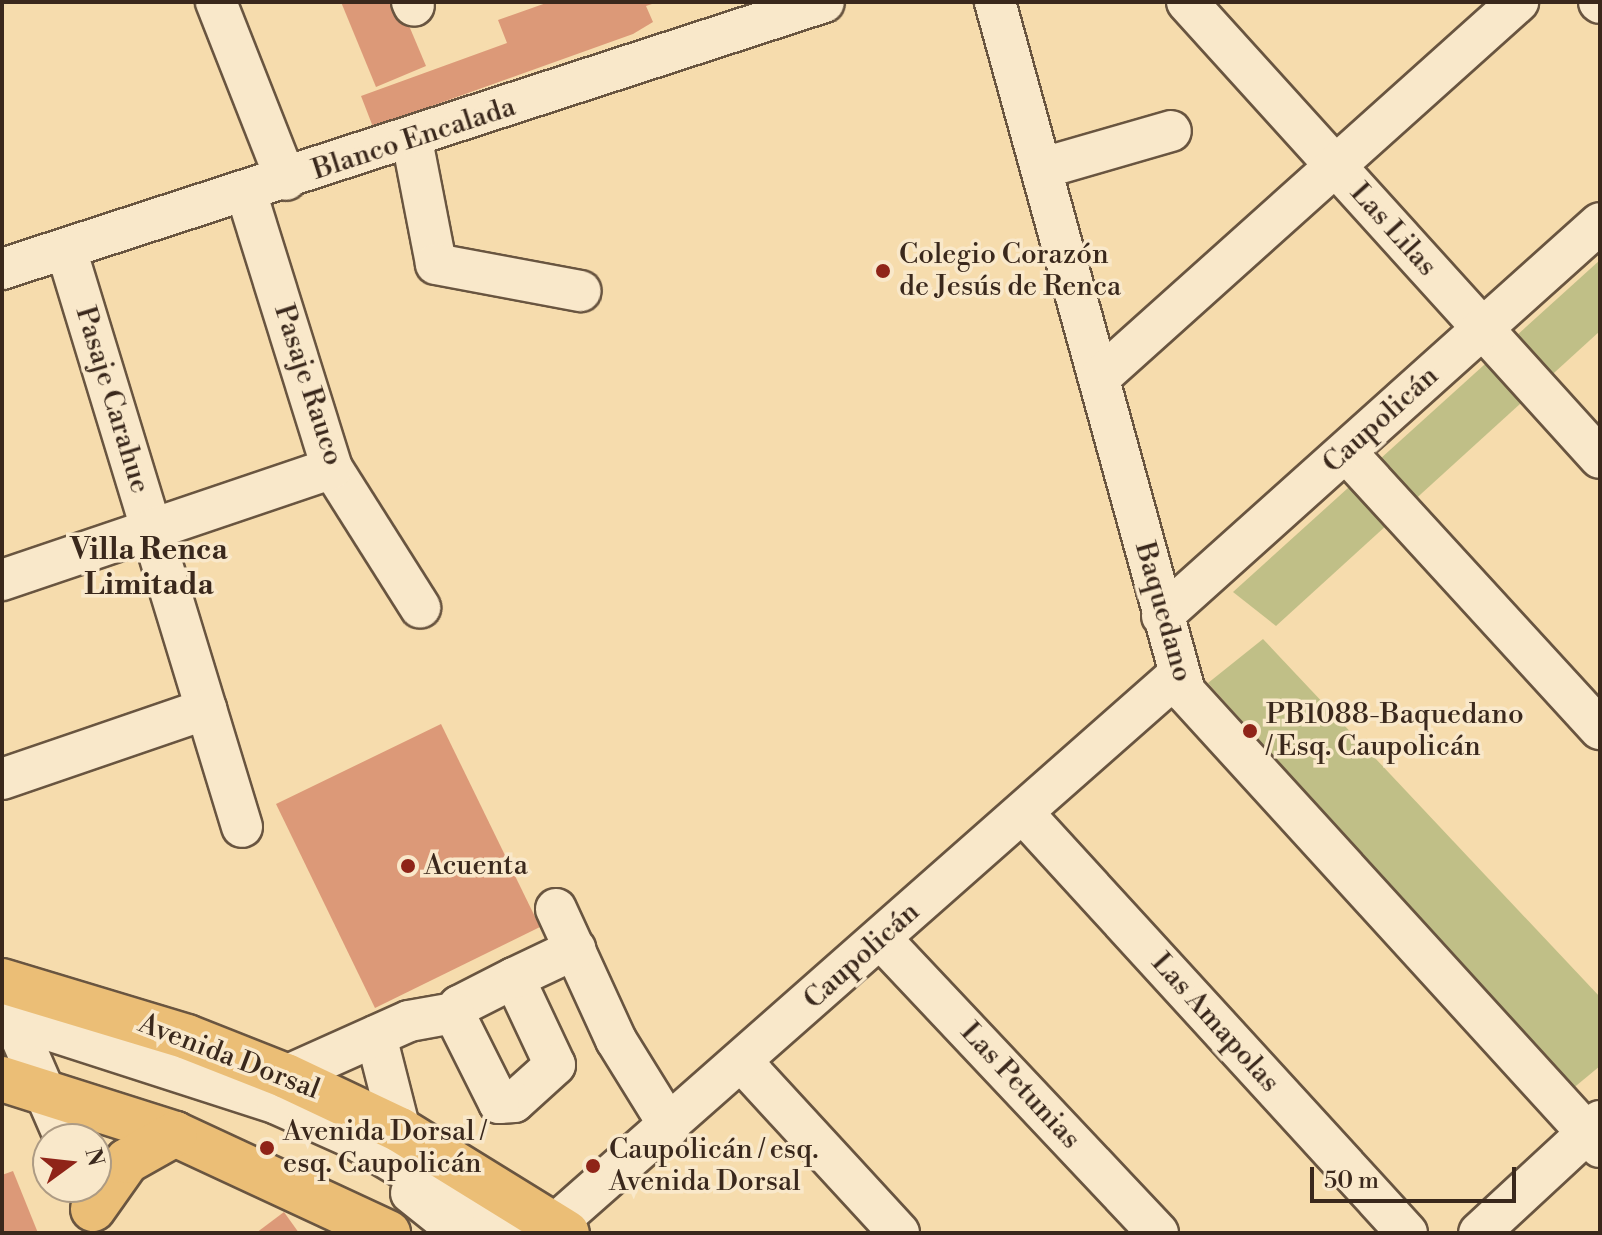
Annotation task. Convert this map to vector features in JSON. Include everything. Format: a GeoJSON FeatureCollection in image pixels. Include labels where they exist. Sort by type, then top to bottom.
{"type":"FeatureCollection","features":[{"type":"Feature","properties":{"kind":"main road","name":"Avenida Dorsal"},"geometry":{"type":"LineString","coordinates":[[7,1012],[175,1033],[286,1076],[400,1130],[545,1231]]}},
{"type":"Feature","properties":{"kind":"main road"},"geometry":{"type":"LineString","coordinates":[[2,1079],[45,1090],[175,1134],[388,1233]]}},
{"type":"Feature","properties":{"kind":"main road"},"geometry":{"type":"LineString","coordinates":[[94,1210],[127,1161],[175,1134]]}},
{"type":"Feature","properties":{"kind":"street"},"geometry":{"type":"LineString","coordinates":[[216,2],[286,180]]}},
{"type":"Feature","properties":{"kind":"street","name":"Blanco Encalada"},"geometry":{"type":"LineString","coordinates":[[2,269],[412,140],[824,2]]}},
{"type":"Feature","properties":{"kind":"street","name":"Baquedano"},"geometry":{"type":"LineString","coordinates":[[995,2],[1100,377],[1178,675],[1204,719],[1596,1133]]}},
{"type":"Feature","properties":{"kind":"street","name":"Las Lilas"},"geometry":{"type":"LineString","coordinates":[[1187,2],[1600,458]]}},
{"type":"Feature","properties":{"kind":"street"},"geometry":{"type":"LineString","coordinates":[[1100,377],[1518,2]]}},
{"type":"Feature","properties":{"kind":"street"},"geometry":{"type":"LineString","coordinates":[[1043,168],[1171,131]]}},
{"type":"Feature","properties":{"kind":"street"},"geometry":{"type":"LineString","coordinates":[[412,140],[436,264],[580,291]]}},
{"type":"Feature","properties":{"kind":"street","name":"Pasaje Rauco"},"geometry":{"type":"LineString","coordinates":[[246,192],[332,468],[420,607]]}},
{"type":"Feature","properties":{"kind":"street","name":"Caupolicán"},"geometry":{"type":"LineString","coordinates":[[1162,616],[1600,223]]}},
{"type":"Feature","properties":{"kind":"street","name":"Pasaje Carahue"},"geometry":{"type":"LineString","coordinates":[[66,249],[242,827]]}},
{"type":"Feature","properties":{"kind":"street"},"geometry":{"type":"LineString","coordinates":[[1346,452],[1600,729]]}},
{"type":"Feature","properties":{"kind":"street"},"geometry":{"type":"LineString","coordinates":[[2,580],[332,468]]}},
{"type":"Feature","properties":{"kind":"street","name":"Caupolicán"},"geometry":{"type":"LineString","coordinates":[[545,1231],[670,1127],[1178,675]]}},
{"type":"Feature","properties":{"kind":"street"},"geometry":{"type":"LineString","coordinates":[[2,779],[206,709]]}},
{"type":"Feature","properties":{"kind":"street","name":"Las Amapolas"},"geometry":{"type":"LineString","coordinates":[[1023,813],[1407,1233]]}},
{"type":"Feature","properties":{"kind":"street"},"geometry":{"type":"LineString","coordinates":[[556,909],[616,1040],[670,1127]]}},
{"type":"Feature","properties":{"kind":"street","name":"Las Petunias"},"geometry":{"type":"LineString","coordinates":[[881,939],[1158,1233]]}},
{"type":"Feature","properties":{"kind":"street"},"geometry":{"type":"LineString","coordinates":[[286,1076],[429,1015],[454,1013],[514,978],[575,949]]}},
{"type":"Feature","properties":{"kind":"street"},"geometry":{"type":"LineString","coordinates":[[454,1013],[499,1103],[514,1102],[555,1065],[514,978]]}},
{"type":"Feature","properties":{"kind":"street"},"geometry":{"type":"LineString","coordinates":[[7,1012],[58,1123]]}},
{"type":"Feature","properties":{"kind":"street"},"geometry":{"type":"LineString","coordinates":[[7,1012],[277,1104],[545,1231]]}},
{"type":"Feature","properties":{"kind":"street"},"geometry":{"type":"LineString","coordinates":[[7,1012],[295,1126],[391,1179],[461,1233]]}},
{"type":"Feature","properties":{"kind":"street"},"geometry":{"type":"LineString","coordinates":[[376,1036],[400,1130]]}},
{"type":"Feature","properties":{"kind":"street"},"geometry":{"type":"LineString","coordinates":[[742,1062],[899,1233]]}},
{"type":"Feature","properties":{"kind":"street"},"geometry":{"type":"LineString","coordinates":[[1479,1233],[1596,1133]]}},
{"type":"Feature","properties":{"kind":"shaded area"},"geometry":{"type":"Polygon","coordinates":[[[1600,260],[1600,331],[1276,626],[1233,592],[1600,260]]]}},
{"type":"Feature","properties":{"kind":"shaded area"},"geometry":{"type":"Polygon","coordinates":[[[1263,639],[1600,997],[1600,1066],[1571,1090],[1208,683],[1263,639]]]}},
{"type":"Feature","properties":{"kind":"building"},"geometry":{"type":"Polygon","coordinates":[[[341,2],[399,2],[426,66],[376,87],[341,2]]]}},
{"type":"Feature","properties":{"kind":"building"},"geometry":{"type":"Polygon","coordinates":[[[549,2],[658,2],[646,6],[653,22],[633,34],[373,127],[361,96],[507,43],[498,20],[549,2]]]}},
{"type":"Feature","properties":{"kind":"building","name":"Acuenta"},"geometry":{"type":"Polygon","coordinates":[[[441,724],[540,927],[375,1008],[276,804],[441,724]]]}},
{"type":"Feature","properties":{"kind":"building"},"geometry":{"type":"Polygon","coordinates":[[[13,1171],[38,1233],[2,1233],[2,1175],[13,1171]]]}},
{"type":"Feature","properties":{"kind":"building"},"geometry":{"type":"Polygon","coordinates":[[[284,1212],[299,1233],[256,1233],[284,1212]]]}},
{"type":"Feature","properties":{"kind":"place","name":"Colegio Corazón de Jesús de Renca"},"geometry":{"type":"Point","coordinates":[883,271]}},
{"type":"Feature","properties":{"kind":"place","name":"PB1088-Baquedano / Esq. Caupolicán"},"geometry":{"type":"Point","coordinates":[1250,731]}},
{"type":"Feature","properties":{"kind":"place","name":"Acuenta"},"geometry":{"type":"Point","coordinates":[408,866]}},
{"type":"Feature","properties":{"kind":"place","name":"Avenida Dorsal / esq. Caupolicán"},"geometry":{"type":"Point","coordinates":[267,1148]}},
{"type":"Feature","properties":{"kind":"place","name":"Caupolicán / esq. Avenida Dorsal"},"geometry":{"type":"Point","coordinates":[593,1166]}},
{"type":"Feature","properties":{"kind":"district","name":"Villa Renca Limitada"},"geometry":{"type":"Point","coordinates":[149,567]}}]}
